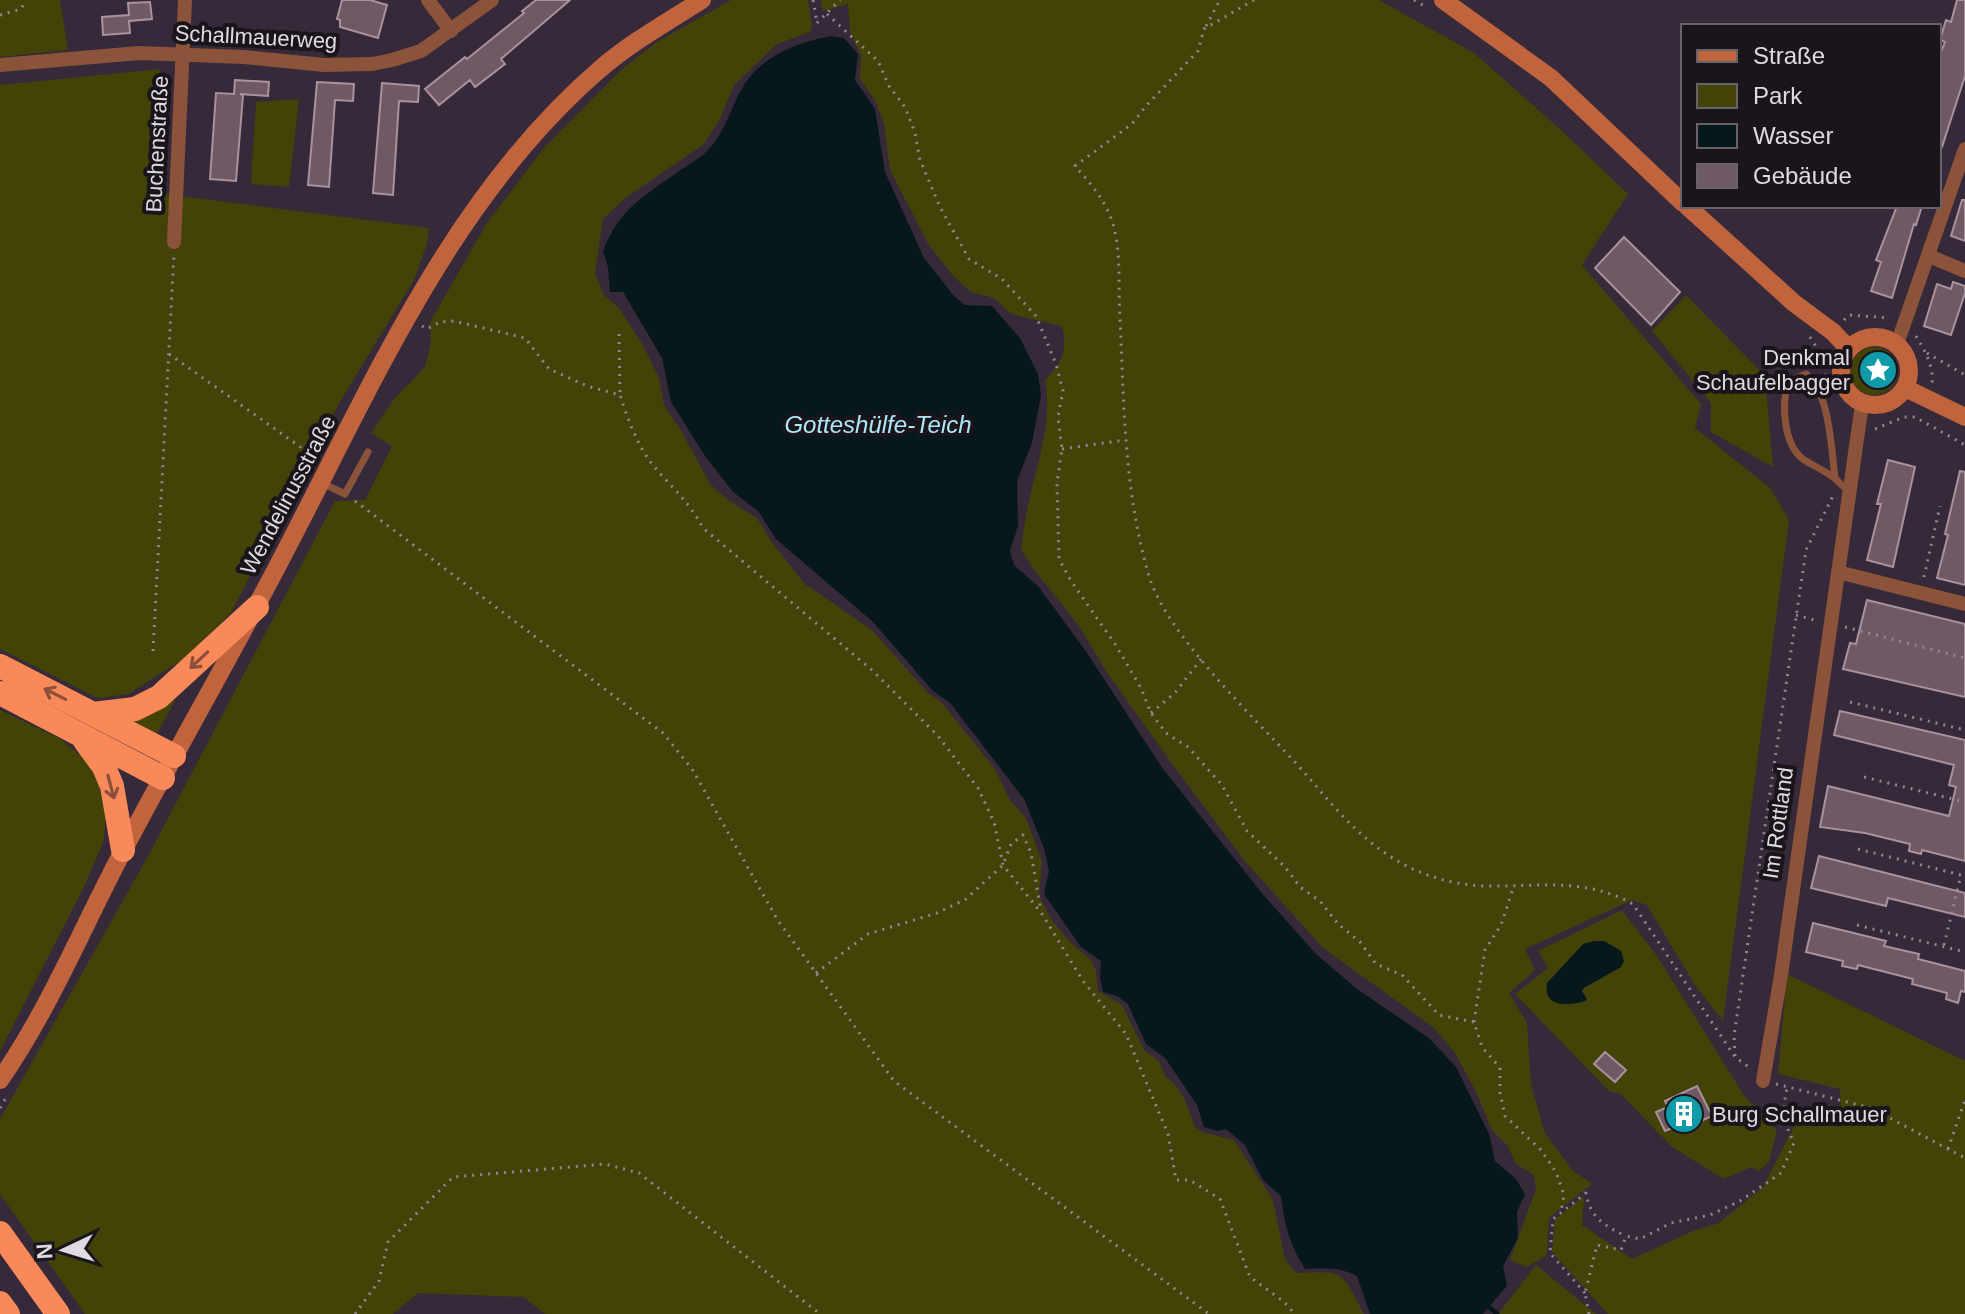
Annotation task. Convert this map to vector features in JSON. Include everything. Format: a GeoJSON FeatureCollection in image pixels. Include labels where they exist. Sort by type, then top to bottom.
{"type":"FeatureCollection","features":[{"type":"Feature","properties":{"kind":"highway"},"geometry":{"type":"LineString","coordinates":[[86,723],[135,709],[159,697],[257,607]]}},
{"type":"Feature","properties":{"kind":"highway"},"geometry":{"type":"LineString","coordinates":[[0,666],[163,778]]}},
{"type":"Feature","properties":{"kind":"highway"},"geometry":{"type":"LineString","coordinates":[[0,693],[174,756]]}},
{"type":"Feature","properties":{"kind":"highway"},"geometry":{"type":"LineString","coordinates":[[86,723],[112,786],[123,850]]}},
{"type":"Feature","properties":{"kind":"highway"},"geometry":{"type":"LineString","coordinates":[[0,1233],[58,1314]]}},
{"type":"Feature","properties":{"kind":"highway"},"geometry":{"type":"LineString","coordinates":[[0,1303],[8,1314]]}},
{"type":"Feature","properties":{"kind":"main road","name":"Wendelinusstraße"},"geometry":{"type":"LineString","coordinates":[[0,1080],[54,990],[123,850],[257,607],[437,267],[468,217],[503,169],[545,121],[600,68],[702,0]]}},
{"type":"Feature","properties":{"kind":"main road"},"geometry":{"type":"LineString","coordinates":[[1443,0],[1551,78],[1681,200]]}},
{"type":"Feature","properties":{"kind":"main road"},"geometry":{"type":"LineString","coordinates":[[1689,208],[1848,348]]}},
{"type":"Feature","properties":{"kind":"main road"},"geometry":{"type":"LineString","coordinates":[[1872,336],[1885,337],[1897,344],[1909,364],[1905,388],[1887,404],[1862,404],[1849,394],[1841,379],[1841,363],[1848,348],[1872,336]]}},
{"type":"Feature","properties":{"kind":"main road"},"geometry":{"type":"LineString","coordinates":[[1905,388],[1965,417]]}},
{"type":"Feature","properties":{"kind":"street","name":"Buchenstraße"},"geometry":{"type":"LineString","coordinates":[[174,242],[185,0]]}},
{"type":"Feature","properties":{"kind":"street"},"geometry":{"type":"LineString","coordinates":[[428,0],[451,31]]}},
{"type":"Feature","properties":{"kind":"street","name":"Schallmauerweg"},"geometry":{"type":"LineString","coordinates":[[0,65],[139,53],[244,57],[324,65],[372,64],[421,51],[492,0]]}},
{"type":"Feature","properties":{"kind":"street"},"geometry":{"type":"LineString","coordinates":[[1897,344],[1965,149]]}},
{"type":"Feature","properties":{"kind":"street"},"geometry":{"type":"LineString","coordinates":[[1929,256],[1965,271]]}},
{"type":"Feature","properties":{"kind":"street","name":"Im Rottland"},"geometry":{"type":"LineString","coordinates":[[1763,1081],[1838,572],[1841,484],[1862,404]]}},
{"type":"Feature","properties":{"kind":"street"},"geometry":{"type":"LineString","coordinates":[[1838,572],[1965,604]]}},
{"type":"Feature","properties":{"kind":"lane"},"geometry":{"type":"LineString","coordinates":[[1806,374],[1822,399],[1841,484],[1800,457],[1791,439],[1783,410],[1784,396],[1789,381],[1806,374]]}},
{"type":"Feature","properties":{"kind":"lane"},"geometry":{"type":"LineString","coordinates":[[321,483],[345,494],[368,452]]}},
{"type":"Feature","properties":{"kind":"path"},"geometry":{"type":"LineString","coordinates":[[0,15],[21,9],[26,0]]}},
{"type":"Feature","properties":{"kind":"path"},"geometry":{"type":"LineString","coordinates":[[813,0],[817,23],[840,0]]}},
{"type":"Feature","properties":{"kind":"path"},"geometry":{"type":"LineString","coordinates":[[1220,0],[1204,29],[1198,51],[1132,124],[1075,166],[1099,191],[1115,232],[1125,440],[1133,503],[1149,578],[1167,614],[1201,659],[1357,831],[1387,854],[1413,870],[1450,881],[1482,886],[1587,886],[1612,893],[1633,904],[1735,1057],[1763,1081],[1871,1108],[1965,1158]]}},
{"type":"Feature","properties":{"kind":"path"},"geometry":{"type":"LineString","coordinates":[[1204,29],[1254,0]]}},
{"type":"Feature","properties":{"kind":"path"},"geometry":{"type":"LineString","coordinates":[[827,14],[878,61],[889,86],[905,107],[915,133],[920,160],[969,259],[1002,279],[1036,316],[1056,364],[1063,391],[1058,417],[1062,449],[1057,483],[1059,559],[1115,644],[1141,688],[1151,713],[1166,733],[1188,747],[1222,785],[1247,831],[1285,867],[1300,887],[1320,901],[1338,924],[1360,942],[1376,964],[1402,975],[1439,1015],[1474,1022]]}},
{"type":"Feature","properties":{"kind":"path"},"geometry":{"type":"LineString","coordinates":[[153,651],[174,242]]}},
{"type":"Feature","properties":{"kind":"path"},"geometry":{"type":"LineString","coordinates":[[422,326],[427,329],[440,322],[454,321],[525,338],[549,369],[587,386],[620,395]]}},
{"type":"Feature","properties":{"kind":"path"},"geometry":{"type":"LineString","coordinates":[[619,334],[620,395],[650,461],[690,504],[703,528],[873,671],[938,736],[978,788],[994,822],[1003,865],[1042,914],[1083,981],[1126,1034],[1168,1134],[1176,1180],[1190,1180],[1220,1199],[1250,1277],[1283,1301],[1295,1314]]}},
{"type":"Feature","properties":{"kind":"path"},"geometry":{"type":"LineString","coordinates":[[1926,352],[1965,375]]}},
{"type":"Feature","properties":{"kind":"path"},"geometry":{"type":"LineString","coordinates":[[169,354],[318,459],[311,478],[321,483]]}},
{"type":"Feature","properties":{"kind":"path"},"geometry":{"type":"LineString","coordinates":[[1062,449],[1125,440]]}},
{"type":"Feature","properties":{"kind":"path"},"geometry":{"type":"LineString","coordinates":[[1735,1057],[1734,1036],[1806,550],[1828,501],[1841,484]]}},
{"type":"Feature","properties":{"kind":"path"},"geometry":{"type":"LineString","coordinates":[[345,494],[663,733],[692,769],[777,919],[894,1081],[1209,1314]]}},
{"type":"Feature","properties":{"kind":"path"},"geometry":{"type":"LineString","coordinates":[[1921,593],[1940,506]]}},
{"type":"Feature","properties":{"kind":"path"},"geometry":{"type":"LineString","coordinates":[[1796,615],[1965,658]]}},
{"type":"Feature","properties":{"kind":"path"},"geometry":{"type":"LineString","coordinates":[[1151,713],[1175,693],[1201,659]]}},
{"type":"Feature","properties":{"kind":"path"},"geometry":{"type":"LineString","coordinates":[[1850,702],[1965,730]]}},
{"type":"Feature","properties":{"kind":"path"},"geometry":{"type":"LineString","coordinates":[[1864,777],[1965,802]]}},
{"type":"Feature","properties":{"kind":"path"},"geometry":{"type":"LineString","coordinates":[[816,973],[868,934],[937,913],[966,899],[1003,865],[1011,844],[1023,835],[1031,853],[1042,914]]}},
{"type":"Feature","properties":{"kind":"path"},"geometry":{"type":"LineString","coordinates":[[1858,849],[1963,876],[1944,947]]}},
{"type":"Feature","properties":{"kind":"path"},"geometry":{"type":"LineString","coordinates":[[1514,885],[1501,925],[1485,950],[1474,1022],[1482,1047],[1500,1068],[1500,1092],[1505,1116],[1541,1150],[1556,1172],[1564,1195],[1561,1212]]}},
{"type":"Feature","properties":{"kind":"path"},"geometry":{"type":"LineString","coordinates":[[1857,925],[1965,952]]}},
{"type":"Feature","properties":{"kind":"path"},"geometry":{"type":"LineString","coordinates":[[1585,1293],[1550,1253],[1553,1219],[1586,1193],[1588,1205],[1600,1223],[1626,1236],[1640,1239],[1671,1223],[1710,1215],[1740,1201],[1781,1173],[1794,1143],[1785,1125],[1783,1112],[1787,1087]]}},
{"type":"Feature","properties":{"kind":"path"},"geometry":{"type":"LineString","coordinates":[[1948,1149],[1965,1100]]}},
{"type":"Feature","properties":{"kind":"path"},"geometry":{"type":"LineString","coordinates":[[355,1314],[379,1281],[388,1242],[453,1177],[605,1164],[639,1173],[820,1314]]}},
{"type":"Feature","properties":{"kind":"path"},"geometry":{"type":"LineString","coordinates":[[1589,1314],[1585,1293],[1597,1245],[1621,1250],[1626,1236]]}},
{"type":"Feature","properties":{"kind":"green space"},"geometry":{"type":"Polygon","coordinates":[[[0,0],[60,0],[68,50],[0,57],[0,0]]]}},
{"type":"Feature","properties":{"kind":"green space"},"geometry":{"type":"Polygon","coordinates":[[[731,0],[808,0],[810,32],[777,44],[734,85],[720,119],[704,144],[624,199],[603,219],[595,273],[603,294],[619,308],[643,345],[659,378],[664,405],[710,484],[728,500],[757,518],[805,584],[872,630],[927,692],[942,703],[995,769],[1010,800],[1026,818],[1042,862],[1039,895],[1051,919],[1069,941],[1091,960],[1096,971],[1098,991],[1122,1005],[1144,1050],[1159,1061],[1165,1076],[1175,1084],[1185,1100],[1195,1127],[1202,1132],[1234,1140],[1273,1200],[1285,1259],[1296,1273],[1324,1273],[1340,1277],[1351,1289],[1364,1314],[545,1314],[524,1297],[418,1293],[393,1314],[85,1314],[0,1194],[0,1119],[147,858],[335,501],[365,500],[392,446],[371,433],[394,399],[425,367],[431,342],[430,322],[487,223],[543,149],[621,70],[657,42],[731,0]]]}},
{"type":"Feature","properties":{"kind":"green space"},"geometry":{"type":"Polygon","coordinates":[[[821,0],[1379,0],[1474,53],[1628,194],[1582,265],[1701,404],[1695,428],[1770,488],[1789,520],[1723,1021],[1695,985],[1647,905],[1632,900],[1525,949],[1535,970],[1509,993],[1527,1023],[1531,1084],[1544,1131],[1572,1170],[1592,1184],[1549,1218],[1547,1255],[1527,1267],[1510,1260],[1536,1189],[1534,1175],[1516,1164],[1507,1145],[1492,1130],[1455,1053],[1433,1027],[1323,948],[1244,860],[1170,761],[1106,671],[1079,626],[1021,549],[1046,428],[1045,380],[1062,356],[1062,326],[1011,314],[994,298],[971,292],[953,276],[928,244],[890,170],[884,124],[876,102],[860,79],[861,56],[850,32],[848,4],[823,11],[821,0]]]}},
{"type":"Feature","properties":{"kind":"green space"},"geometry":{"type":"Polygon","coordinates":[[[160,69],[150,192],[429,228],[427,244],[414,280],[341,400],[231,613],[187,657],[128,694],[98,698],[0,649],[0,85],[160,69]]]}},
{"type":"Feature","properties":{"kind":"green space"},"geometry":{"type":"Polygon","coordinates":[[[299,99],[289,187],[251,184],[256,102],[299,99]]]}},
{"type":"Feature","properties":{"kind":"green space"},"geometry":{"type":"Polygon","coordinates":[[[1686,295],[1765,376],[1773,467],[1711,432],[1711,403],[1652,331],[1686,295]]]}},
{"type":"Feature","properties":{"kind":"green space"},"geometry":{"type":"Polygon","coordinates":[[[1874,347],[1891,354],[1898,371],[1891,388],[1874,395],[1857,388],[1850,371],[1857,354],[1874,347]]]}},
{"type":"Feature","properties":{"kind":"green space"},"geometry":{"type":"Polygon","coordinates":[[[173,700],[155,737],[127,722],[146,717],[173,700]]]}},
{"type":"Feature","properties":{"kind":"green space"},"geometry":{"type":"Polygon","coordinates":[[[0,710],[59,738],[81,756],[97,778],[106,812],[104,840],[85,885],[0,1051],[0,710]]]}},
{"type":"Feature","properties":{"kind":"green space"},"geometry":{"type":"Polygon","coordinates":[[[1622,910],[1657,956],[1745,1097],[1777,1131],[1769,1162],[1759,1171],[1751,1167],[1724,1179],[1672,1147],[1621,1094],[1609,1091],[1515,994],[1548,968],[1538,951],[1622,910]]]}},
{"type":"Feature","properties":{"kind":"green space"},"geometry":{"type":"Polygon","coordinates":[[[1787,974],[1965,1061],[1965,1314],[1608,1314],[1552,1252],[1555,1219],[1584,1196],[1582,1225],[1632,1259],[1693,1231],[1719,1223],[1763,1187],[1799,1117],[1812,1117],[1841,1127],[1840,1089],[1778,1074],[1787,974]]]}},
{"type":"Feature","properties":{"kind":"green space"},"geometry":{"type":"Polygon","coordinates":[[[1536,1265],[1596,1314],[1498,1314],[1536,1265]]]}},
{"type":"Feature","properties":{"kind":"water","name":"Gotteshülfe-Teich"},"geometry":{"type":"Polygon","coordinates":[[[831,36],[844,38],[858,54],[855,80],[875,109],[885,172],[924,258],[965,305],[992,306],[1020,338],[1038,374],[1041,395],[1032,443],[1017,481],[1018,526],[1010,551],[1014,565],[1038,586],[1085,650],[1163,769],[1265,897],[1316,954],[1357,989],[1429,1038],[1456,1067],[1489,1134],[1495,1161],[1516,1179],[1525,1194],[1517,1212],[1518,1238],[1503,1266],[1507,1286],[1483,1314],[1370,1314],[1357,1276],[1325,1268],[1305,1269],[1288,1234],[1281,1196],[1263,1180],[1245,1145],[1226,1129],[1218,1131],[1204,1127],[1197,1105],[1165,1058],[1146,1044],[1128,1004],[1117,996],[1103,992],[1101,961],[1081,947],[1044,894],[1049,871],[1044,848],[1024,799],[951,704],[932,690],[873,622],[776,539],[758,511],[733,492],[705,456],[671,402],[662,358],[623,292],[610,292],[603,251],[617,223],[635,203],[707,151],[722,130],[740,92],[757,69],[791,48],[831,36]]]}},
{"type":"Feature","properties":{"kind":"water"},"geometry":{"type":"Polygon","coordinates":[[[1604,941],[1621,951],[1624,961],[1621,967],[1584,988],[1585,1001],[1564,1004],[1553,1001],[1547,991],[1547,983],[1583,944],[1604,941]]]}},
{"type":"Feature","properties":{"kind":"building"},"geometry":{"type":"Polygon","coordinates":[[[342,0],[370,0],[387,5],[378,38],[340,27],[340,20],[337,19],[342,0]]]}},
{"type":"Feature","properties":{"kind":"building"},"geometry":{"type":"Polygon","coordinates":[[[536,0],[570,0],[501,59],[505,64],[475,87],[470,80],[439,105],[425,89],[465,57],[467,59],[536,0]]]}},
{"type":"Feature","properties":{"kind":"building"},"geometry":{"type":"Polygon","coordinates":[[[1957,0],[1965,0],[1965,76],[1941,147],[1941,52],[1945,42],[1941,37],[1946,20],[1951,22],[1957,0]]]}},
{"type":"Feature","properties":{"kind":"building"},"geometry":{"type":"Polygon","coordinates":[[[150,2],[152,19],[129,21],[130,33],[103,35],[102,17],[129,15],[128,3],[150,2]]]}},
{"type":"Feature","properties":{"kind":"building"},"geometry":{"type":"Polygon","coordinates":[[[235,80],[269,82],[268,96],[240,94],[243,95],[236,181],[210,179],[216,93],[234,94],[235,80]]]}},
{"type":"Feature","properties":{"kind":"building"},"geometry":{"type":"Polygon","coordinates":[[[317,82],[354,84],[353,101],[335,100],[329,187],[308,185],[317,82]]]}},
{"type":"Feature","properties":{"kind":"building"},"geometry":{"type":"Polygon","coordinates":[[[382,83],[419,86],[418,102],[399,101],[393,195],[373,193],[382,83]]]}},
{"type":"Feature","properties":{"kind":"building"},"geometry":{"type":"Polygon","coordinates":[[[1962,200],[1965,200],[1965,241],[1951,236],[1962,200]]]}},
{"type":"Feature","properties":{"kind":"building"},"geometry":{"type":"Polygon","coordinates":[[[1896,208],[1921,208],[1892,298],[1871,291],[1881,262],[1876,260],[1896,208]]]}},
{"type":"Feature","properties":{"kind":"building"},"geometry":{"type":"Polygon","coordinates":[[[1624,237],[1680,292],[1651,325],[1595,268],[1624,237]]]}},
{"type":"Feature","properties":{"kind":"building"},"geometry":{"type":"Polygon","coordinates":[[[1953,282],[1965,286],[1965,293],[1951,335],[1924,326],[1937,284],[1951,289],[1953,282]]]}},
{"type":"Feature","properties":{"kind":"building"},"geometry":{"type":"Polygon","coordinates":[[[1888,460],[1915,467],[1893,567],[1867,560],[1888,460]]]}},
{"type":"Feature","properties":{"kind":"building"},"geometry":{"type":"Polygon","coordinates":[[[1960,471],[1965,472],[1965,585],[1937,578],[1960,471]]]}},
{"type":"Feature","properties":{"kind":"building"},"geometry":{"type":"Polygon","coordinates":[[[1867,600],[1965,624],[1965,697],[1843,669],[1850,643],[1856,644],[1867,600]]]}},
{"type":"Feature","properties":{"kind":"building"},"geometry":{"type":"Polygon","coordinates":[[[1840,711],[1965,740],[1965,861],[1922,850],[1921,854],[1909,851],[1910,844],[1865,833],[1820,827],[1828,786],[1949,816],[1956,787],[1949,785],[1954,765],[1834,735],[1840,711]]]}},
{"type":"Feature","properties":{"kind":"building"},"geometry":{"type":"Polygon","coordinates":[[[1819,856],[1965,893],[1965,917],[1888,898],[1886,906],[1811,888],[1819,856]]]}},
{"type":"Feature","properties":{"kind":"building"},"geometry":{"type":"Polygon","coordinates":[[[1813,923],[1886,941],[1884,946],[1919,954],[1918,959],[1965,971],[1965,992],[1961,991],[1958,1003],[1946,999],[1947,993],[1912,984],[1913,979],[1858,965],[1857,969],[1842,966],[1843,961],[1806,952],[1813,923]]]}},
{"type":"Feature","properties":{"kind":"building"},"geometry":{"type":"Polygon","coordinates":[[[1605,1052],[1626,1070],[1615,1082],[1594,1064],[1605,1052]]]}},
{"type":"Feature","properties":{"kind":"building"},"geometry":{"type":"Polygon","coordinates":[[[1697,1086],[1712,1116],[1679,1131],[1677,1126],[1665,1131],[1656,1112],[1668,1107],[1665,1101],[1697,1086]]]}},
{"type":"Feature","properties":{"kind":"waterway"},"geometry":{"type":"LineString","coordinates":[[1488,1306],[1497,1314]]}},
{"type":"Feature","properties":{"kind":"place","name":"Denkmal Schaufelbagger"},"geometry":{"type":"Point","coordinates":[1878,370]}},
{"type":"Feature","properties":{"kind":"place","name":"Burg Schallmauer"},"geometry":{"type":"Point","coordinates":[1684,1114]}}]}
